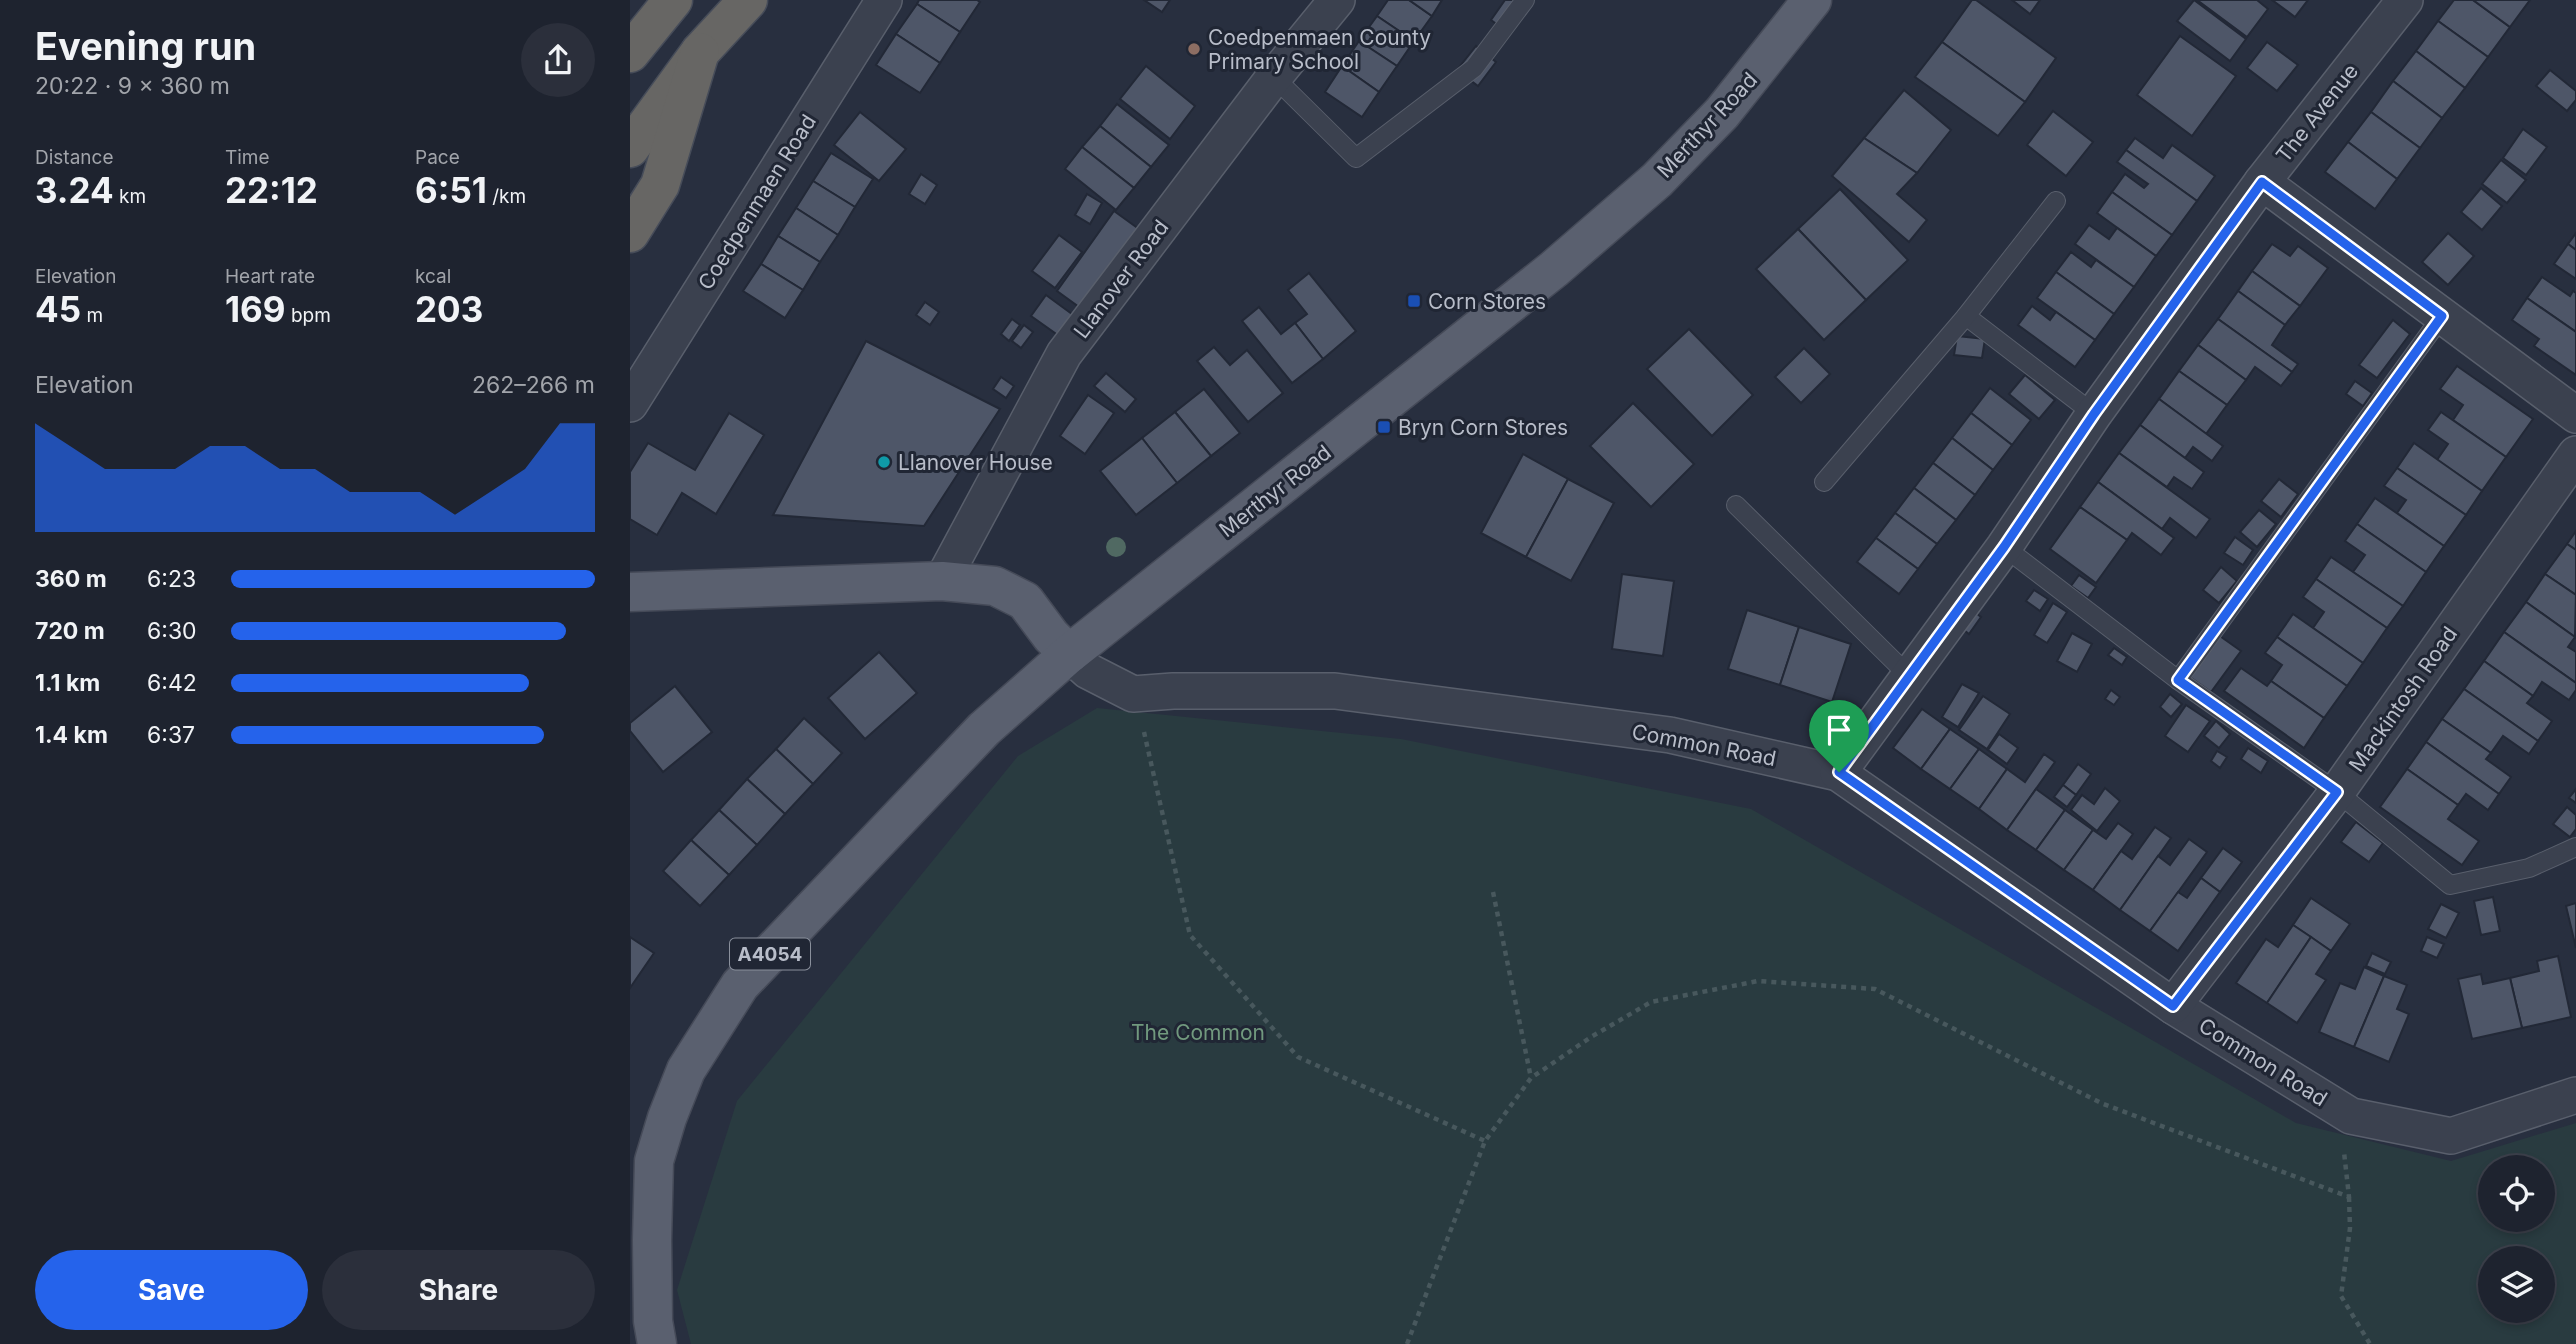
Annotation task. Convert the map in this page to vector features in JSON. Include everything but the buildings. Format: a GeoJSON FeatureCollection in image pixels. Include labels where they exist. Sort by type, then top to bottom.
{"type":"FeatureCollection","features":[{"type":"Feature","properties":{"kind":"highway"},"geometry":{"type":"LineString","coordinates":[[630,53],[673,0]]}},
{"type":"Feature","properties":{"kind":"highway"},"geometry":{"type":"LineString","coordinates":[[630,148],[700,52],[748,0]]}},
{"type":"Feature","properties":{"kind":"highway"},"geometry":{"type":"LineString","coordinates":[[630,233],[660,185],[700,52]]}},
{"type":"Feature","properties":{"kind":"main road","name":"Merthyr Road"},"geometry":{"type":"LineString","coordinates":[[1069,654],[1555,269],[1657,180],[1722,113],[1812,0]]}},
{"type":"Feature","properties":{"kind":"main road"},"geometry":{"type":"LineString","coordinates":[[630,592],[942,580],[995,586],[1025,601],[1051,636],[1069,654]]}},
{"type":"Feature","properties":{"kind":"main road","name":"A4054"},"geometry":{"type":"LineString","coordinates":[[657,1344],[642,1168],[667,1118],[686,1070],[740,985],[984,729],[1069,654]]}},
{"type":"Feature","properties":{"kind":"street","name":"Coedpenmaen Road"},"geometry":{"type":"LineString","coordinates":[[630,404],[884,0]]}},
{"type":"Feature","properties":{"kind":"street","name":"Llanover Road"},"geometry":{"type":"LineString","coordinates":[[942,580],[1064,354],[1274,77],[1337,0]]}},
{"type":"Feature","properties":{"kind":"street","name":"The Avenue"},"geometry":{"type":"LineString","coordinates":[[1839,772],[2004,547],[2094,414],[2262,182],[2405,0]]}},
{"type":"Feature","properties":{"kind":"street"},"geometry":{"type":"LineString","coordinates":[[2262,182],[2576,415]]}},
{"type":"Feature","properties":{"kind":"street","name":"Mackintosh Road"},"geometry":{"type":"LineString","coordinates":[[2173,1006],[2337,792],[2576,454]]}},
{"type":"Feature","properties":{"kind":"street","name":"Common Road"},"geometry":{"type":"LineString","coordinates":[[1069,654],[1087,671],[1133,694],[1172,691],[1335,691],[1670,735],[1839,772],[2173,1006],[2351,1116],[2451,1136],[2576,1095]]}},
{"type":"Feature","properties":{"kind":"lane"},"geometry":{"type":"LineString","coordinates":[[1274,77],[1356,158],[1474,68],[1525,0]]}},
{"type":"Feature","properties":{"kind":"lane"},"geometry":{"type":"LineString","coordinates":[[1824,482],[1966,316],[2056,201]]}},
{"type":"Feature","properties":{"kind":"lane"},"geometry":{"type":"LineString","coordinates":[[1966,316],[2094,414]]}},
{"type":"Feature","properties":{"kind":"lane"},"geometry":{"type":"LineString","coordinates":[[2178,680],[2442,316]]}},
{"type":"Feature","properties":{"kind":"lane"},"geometry":{"type":"LineString","coordinates":[[1736,505],[1908,676]]}},
{"type":"Feature","properties":{"kind":"lane"},"geometry":{"type":"LineString","coordinates":[[2004,547],[2178,680],[2337,792],[2450,885],[2529,868],[2576,848]]}},
{"type":"Feature","properties":{"kind":"path"},"geometry":{"type":"LineString","coordinates":[[1143,730],[1190,935],[1298,1057],[1485,1140]]}},
{"type":"Feature","properties":{"kind":"path"},"geometry":{"type":"LineString","coordinates":[[1493,892],[1531,1078]]}},
{"type":"Feature","properties":{"kind":"path"},"geometry":{"type":"LineString","coordinates":[[1407,1344],[1485,1140],[1531,1078],[1591,1037],[1651,1002],[1758,981],[1875,989],[2101,1103],[2349,1197]]}},
{"type":"Feature","properties":{"kind":"path"},"geometry":{"type":"LineString","coordinates":[[2351,1116],[2343,1157],[2350,1228],[2341,1296],[2370,1344]]}},
{"type":"Feature","properties":{"kind":"green space","name":"The Common"},"geometry":{"type":"Polygon","coordinates":[[[1097,708],[1401,739],[1751,809],[2296,1123],[2451,1161],[2576,1123],[2576,1344],[691,1344],[677,1290],[737,1101],[1018,756],[1097,708]]]}},
{"type":"Feature","properties":{"kind":"place","name":"Coedpenmaen County Primary School"},"geometry":{"type":"Point","coordinates":[1194,49]}},
{"type":"Feature","properties":{"kind":"place","name":"Corn Stores"},"geometry":{"type":"Point","coordinates":[1414,301]}},
{"type":"Feature","properties":{"kind":"place","name":"Bryn Corn Stores"},"geometry":{"type":"Point","coordinates":[1384,427]}},
{"type":"Feature","properties":{"kind":"place","name":"Llanover House"},"geometry":{"type":"Point","coordinates":[884,462]}},
{"type":"Feature","properties":{"kind":"route"},"geometry":{"type":"LineString","coordinates":[[2262,182],[2442,316],[2178,680],[2337,792],[2173,1006],[1839,772],[2004,547],[2094,414],[2262,182]]}}]}
